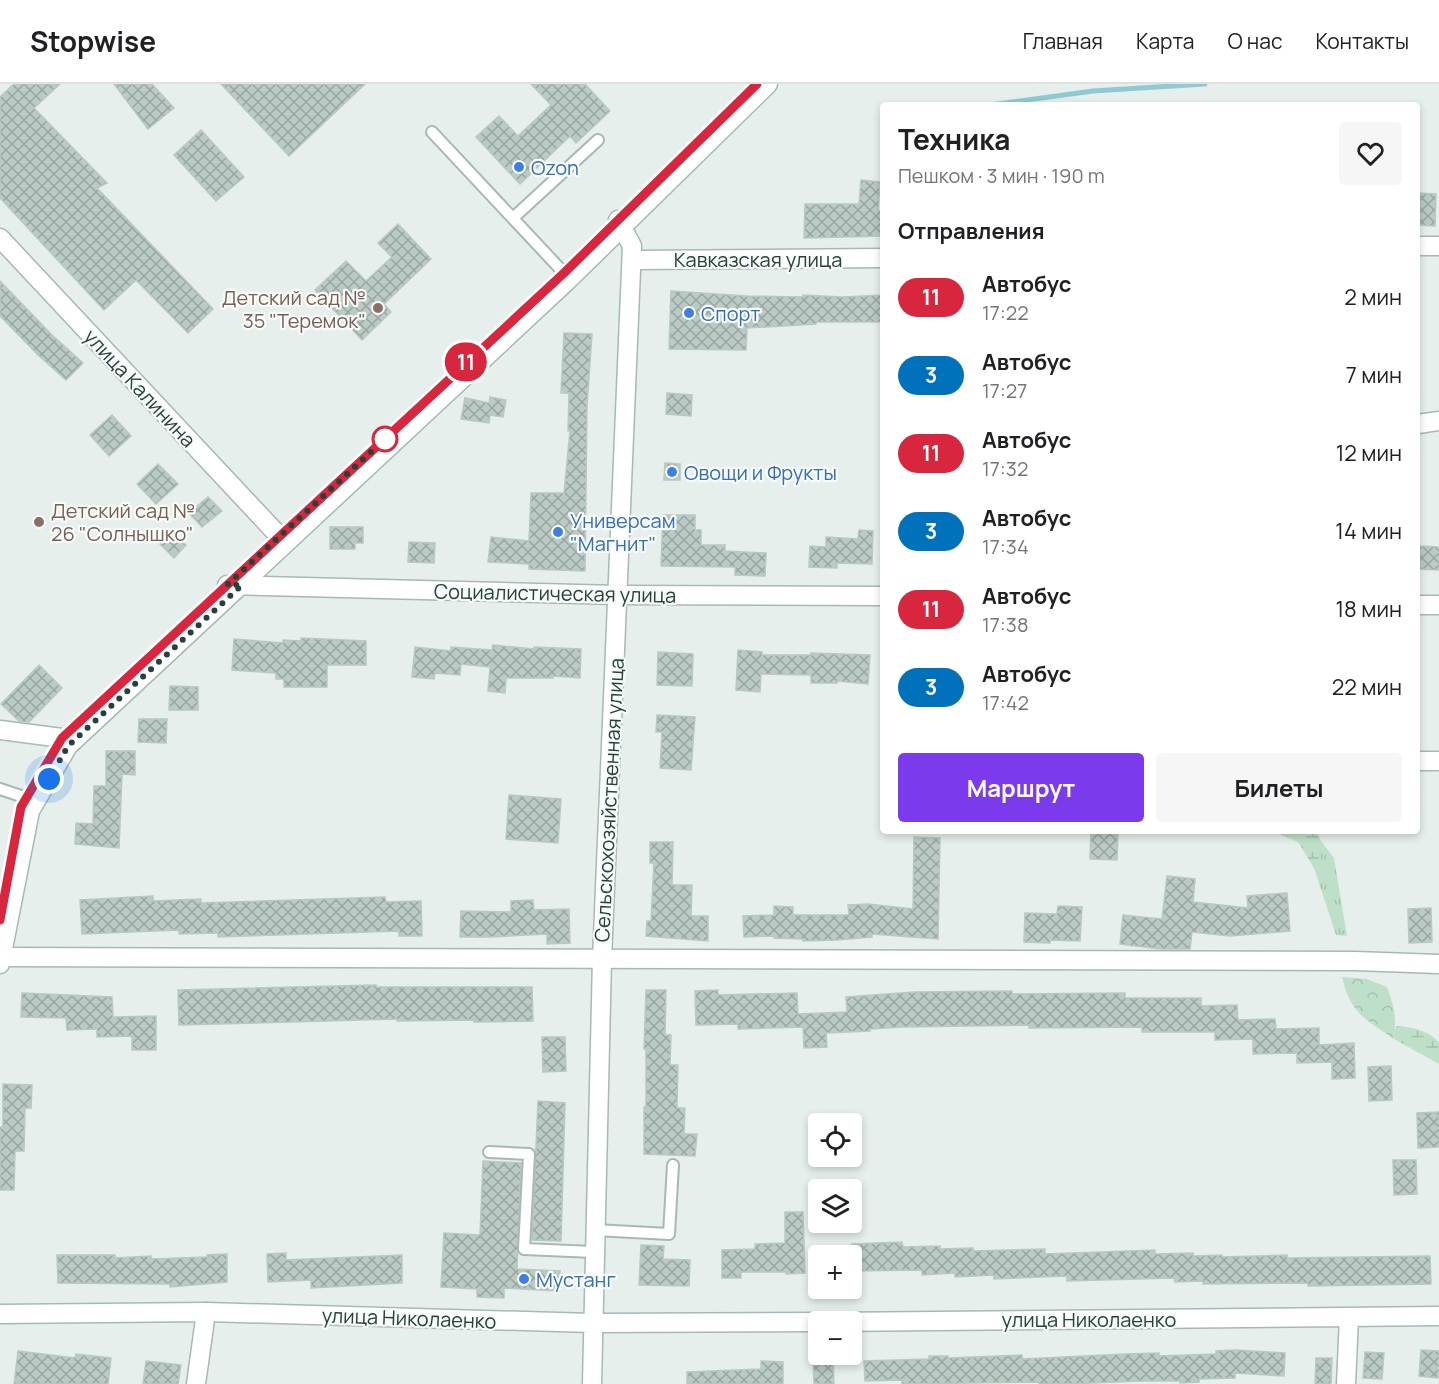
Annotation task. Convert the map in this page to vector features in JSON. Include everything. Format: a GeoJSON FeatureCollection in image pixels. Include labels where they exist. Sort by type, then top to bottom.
{"type":"FeatureCollection","features":[{"type":"Feature","properties":{"kind":"street"},"geometry":{"type":"LineString","coordinates":[[0,920],[21,807],[62,738],[235,585],[280,537],[470,359],[621,223],[757,84]]}},
{"type":"Feature","properties":{"kind":"street"},"geometry":{"type":"LineString","coordinates":[[768,84],[235,585],[68,746],[30,811],[0,959],[1343,961],[1439,964]]}},
{"type":"Feature","properties":{"kind":"street","name":"Сельскохозяйственная улица"},"geometry":{"type":"LineString","coordinates":[[592,1384],[602,959],[632,260],[632,246],[621,223]]}},
{"type":"Feature","properties":{"kind":"street","name":"улица Калинина"},"geometry":{"type":"LineString","coordinates":[[0,238],[280,537]]}},
{"type":"Feature","properties":{"kind":"street"},"geometry":{"type":"LineString","coordinates":[[1420,246],[1439,246]]}},
{"type":"Feature","properties":{"kind":"street","name":"Кавказская улица"},"geometry":{"type":"LineString","coordinates":[[632,260],[880,258]]}},
{"type":"Feature","properties":{"kind":"street"},"geometry":{"type":"LineString","coordinates":[[1420,424],[1439,420]]}},
{"type":"Feature","properties":{"kind":"street","name":"Социалистическая улица"},"geometry":{"type":"LineString","coordinates":[[235,585],[619,595],[880,596]]}},
{"type":"Feature","properties":{"kind":"street"},"geometry":{"type":"LineString","coordinates":[[1420,605],[1439,605]]}},
{"type":"Feature","properties":{"kind":"street"},"geometry":{"type":"LineString","coordinates":[[0,730],[62,738]]}},
{"type":"Feature","properties":{"kind":"street"},"geometry":{"type":"LineString","coordinates":[[1420,761],[1439,761]]}},
{"type":"Feature","properties":{"kind":"street"},"geometry":{"type":"LineString","coordinates":[[196,1384],[206,1312]]}},
{"type":"Feature","properties":{"kind":"street","name":"улица Николаенко"},"geometry":{"type":"LineString","coordinates":[[0,1314],[206,1312],[592,1323],[808,1322]]}},
{"type":"Feature","properties":{"kind":"street"},"geometry":{"type":"LineString","coordinates":[[1346,1384],[1349,1317]]}},
{"type":"Feature","properties":{"kind":"street","name":"улица Николаенко"},"geometry":{"type":"LineString","coordinates":[[862,1322],[1439,1317]]}},
{"type":"Feature","properties":{"kind":"lane"},"geometry":{"type":"LineString","coordinates":[[432,132],[564,273]]}},
{"type":"Feature","properties":{"kind":"lane"},"geometry":{"type":"LineString","coordinates":[[513,218],[598,140]]}},
{"type":"Feature","properties":{"kind":"lane"},"geometry":{"type":"LineString","coordinates":[[0,789],[27,798]]}},
{"type":"Feature","properties":{"kind":"lane"},"geometry":{"type":"LineString","coordinates":[[489,1152],[529,1154],[524,1249],[594,1252]]}},
{"type":"Feature","properties":{"kind":"lane"},"geometry":{"type":"LineString","coordinates":[[595,1230],[669,1234],[673,1165]]}},
{"type":"Feature","properties":{"kind":"green space"},"geometry":{"type":"Polygon","coordinates":[[[1280,834],[1318,834],[1321,841],[1321,869],[1314,868],[1298,842],[1280,834]]]}},
{"type":"Feature","properties":{"kind":"green space"},"geometry":{"type":"Polygon","coordinates":[[[1321,841],[1334,858],[1347,936],[1336,935],[1314,868],[1321,869],[1321,841]]]}},
{"type":"Feature","properties":{"kind":"green space"},"geometry":{"type":"Polygon","coordinates":[[[1342,977],[1367,979],[1387,987],[1394,1013],[1394,1039],[1367,1020],[1354,1007],[1342,977]]]}},
{"type":"Feature","properties":{"kind":"green space"},"geometry":{"type":"Polygon","coordinates":[[[1396,1026],[1419,1030],[1439,1042],[1439,1064],[1394,1039],[1396,1026]]]}},
{"type":"Feature","properties":{"kind":"building"},"geometry":{"type":"Polygon","coordinates":[[[14,84],[60,84],[34,108],[107,183],[97,188],[213,309],[188,333],[136,280],[104,310],[0,198],[0,97],[14,84]]]}},
{"type":"Feature","properties":{"kind":"building"},"geometry":{"type":"Polygon","coordinates":[[[114,84],[152,84],[174,108],[148,129],[114,84]]]}},
{"type":"Feature","properties":{"kind":"building"},"geometry":{"type":"Polygon","coordinates":[[[221,84],[365,84],[289,156],[221,84]]]}},
{"type":"Feature","properties":{"kind":"building"},"geometry":{"type":"Polygon","coordinates":[[[531,84],[585,84],[610,111],[576,143],[570,136],[520,184],[476,137],[499,116],[518,136],[551,105],[531,84]]]}},
{"type":"Feature","properties":{"kind":"building"},"geometry":{"type":"Polygon","coordinates":[[[201,130],[244,177],[216,201],[174,155],[201,130]]]}},
{"type":"Feature","properties":{"kind":"building"},"geometry":{"type":"Polygon","coordinates":[[[861,180],[880,182],[878,211],[880,211],[880,236],[804,238],[805,204],[859,204],[861,180]]]}},
{"type":"Feature","properties":{"kind":"building"},"geometry":{"type":"Polygon","coordinates":[[[1420,193],[1436,194],[1435,226],[1420,225],[1420,193]]]}},
{"type":"Feature","properties":{"kind":"building"},"geometry":{"type":"Polygon","coordinates":[[[398,224],[431,259],[384,304],[391,312],[362,340],[315,290],[346,261],[366,281],[392,257],[378,243],[398,224]]]}},
{"type":"Feature","properties":{"kind":"building"},"geometry":{"type":"Polygon","coordinates":[[[0,281],[52,335],[83,363],[66,380],[0,316],[0,281]]]}},
{"type":"Feature","properties":{"kind":"building"},"geometry":{"type":"Polygon","coordinates":[[[671,291],[747,296],[880,295],[880,322],[816,322],[816,324],[747,328],[746,350],[669,349],[671,291]]]}},
{"type":"Feature","properties":{"kind":"building"},"geometry":{"type":"Polygon","coordinates":[[[564,333],[592,334],[587,405],[585,571],[529,569],[529,564],[488,562],[491,537],[529,541],[531,493],[564,493],[570,431],[568,431],[569,393],[561,393],[564,333]]]}},
{"type":"Feature","properties":{"kind":"building"},"geometry":{"type":"Polygon","coordinates":[[[667,393],[692,395],[691,416],[666,414],[667,393]]]}},
{"type":"Feature","properties":{"kind":"building"},"geometry":{"type":"Polygon","coordinates":[[[490,397],[506,400],[503,417],[490,415],[489,423],[461,419],[465,398],[489,403],[490,397]]]}},
{"type":"Feature","properties":{"kind":"building"},"geometry":{"type":"Polygon","coordinates":[[[112,415],[131,436],[109,456],[90,435],[112,415]]]}},
{"type":"Feature","properties":{"kind":"building","name":"Овощи и Фрукты"},"geometry":{"type":"Polygon","coordinates":[[[665,463],[680,464],[680,480],[664,480],[665,463]]]}},
{"type":"Feature","properties":{"kind":"building"},"geometry":{"type":"Polygon","coordinates":[[[158,464],[178,484],[156,504],[137,484],[158,464]]]}},
{"type":"Feature","properties":{"kind":"building"},"geometry":{"type":"Polygon","coordinates":[[[208,497],[222,511],[202,527],[189,513],[208,497]]]}},
{"type":"Feature","properties":{"kind":"building"},"geometry":{"type":"Polygon","coordinates":[[[663,515],[695,515],[695,530],[701,530],[701,545],[725,545],[725,551],[766,553],[765,576],[735,575],[735,567],[661,566],[663,515]]]}},
{"type":"Feature","properties":{"kind":"building"},"geometry":{"type":"Polygon","coordinates":[[[330,527],[363,527],[363,543],[355,543],[355,549],[330,549],[330,527]]]}},
{"type":"Feature","properties":{"kind":"building"},"geometry":{"type":"Polygon","coordinates":[[[859,530],[873,531],[872,564],[837,563],[837,568],[809,567],[810,546],[826,547],[826,537],[858,539],[859,530]]]}},
{"type":"Feature","properties":{"kind":"building"},"geometry":{"type":"Polygon","coordinates":[[[170,533],[186,545],[174,558],[160,544],[170,533]]]}},
{"type":"Feature","properties":{"kind":"building"},"geometry":{"type":"Polygon","coordinates":[[[409,542],[435,543],[434,563],[408,562],[409,542]]]}},
{"type":"Feature","properties":{"kind":"building"},"geometry":{"type":"Polygon","coordinates":[[[1420,546],[1439,547],[1439,570],[1420,569],[1420,546]]]}},
{"type":"Feature","properties":{"kind":"building"},"geometry":{"type":"Polygon","coordinates":[[[301,638],[366,641],[366,665],[327,665],[327,687],[284,687],[284,679],[276,679],[276,673],[232,670],[234,639],[283,643],[283,640],[301,641],[301,638]]]}},
{"type":"Feature","properties":{"kind":"building"},"geometry":{"type":"Polygon","coordinates":[[[493,645],[534,649],[534,647],[581,649],[580,678],[553,676],[553,678],[506,678],[505,693],[488,691],[490,667],[461,664],[460,675],[435,673],[434,679],[412,677],[415,647],[451,651],[451,647],[492,650],[493,645]]]}},
{"type":"Feature","properties":{"kind":"building"},"geometry":{"type":"Polygon","coordinates":[[[738,650],[762,652],[762,655],[811,655],[811,653],[870,655],[868,684],[837,681],[837,683],[811,683],[811,675],[761,674],[760,692],[736,690],[738,650]]]}},
{"type":"Feature","properties":{"kind":"building"},"geometry":{"type":"Polygon","coordinates":[[[658,652],[693,654],[692,686],[657,685],[658,652]]]}},
{"type":"Feature","properties":{"kind":"building"},"geometry":{"type":"Polygon","coordinates":[[[39,665],[62,688],[29,722],[19,721],[1,704],[39,665]]]}},
{"type":"Feature","properties":{"kind":"building"},"geometry":{"type":"Polygon","coordinates":[[[170,686],[198,687],[198,710],[169,710],[170,686]]]}},
{"type":"Feature","properties":{"kind":"building"},"geometry":{"type":"Polygon","coordinates":[[[657,715],[695,717],[691,770],[660,768],[662,732],[656,732],[657,715]]]}},
{"type":"Feature","properties":{"kind":"building"},"geometry":{"type":"Polygon","coordinates":[[[139,719],[167,719],[166,743],[138,742],[139,719]]]}},
{"type":"Feature","properties":{"kind":"building"},"geometry":{"type":"Polygon","coordinates":[[[106,751],[135,751],[135,775],[122,774],[119,848],[75,844],[76,823],[93,824],[94,786],[106,786],[106,751]]]}},
{"type":"Feature","properties":{"kind":"building"},"geometry":{"type":"Polygon","coordinates":[[[509,795],[561,799],[558,843],[506,839],[509,795]]]}},
{"type":"Feature","properties":{"kind":"building"},"geometry":{"type":"Polygon","coordinates":[[[1091,834],[1118,834],[1117,860],[1090,859],[1091,834]]]}},
{"type":"Feature","properties":{"kind":"building"},"geometry":{"type":"Polygon","coordinates":[[[914,837],[940,838],[938,939],[872,934],[872,937],[803,941],[803,939],[774,938],[774,936],[744,937],[743,916],[774,915],[774,906],[793,907],[793,915],[849,915],[848,905],[868,904],[913,909],[914,837]]]}},
{"type":"Feature","properties":{"kind":"building"},"geometry":{"type":"Polygon","coordinates":[[[650,842],[673,842],[672,885],[692,885],[691,916],[708,916],[708,941],[646,936],[647,921],[651,921],[654,863],[650,863],[650,842]]]}},
{"type":"Feature","properties":{"kind":"building"},"geometry":{"type":"Polygon","coordinates":[[[1167,876],[1195,879],[1193,902],[1248,908],[1247,896],[1287,893],[1290,931],[1230,936],[1192,932],[1190,949],[1161,949],[1120,944],[1123,915],[1162,919],[1167,876]]]}},
{"type":"Feature","properties":{"kind":"building"},"geometry":{"type":"Polygon","coordinates":[[[153,896],[153,901],[201,899],[201,903],[385,897],[386,902],[421,901],[422,936],[399,936],[399,931],[218,937],[218,933],[179,934],[179,930],[82,934],[80,900],[153,896]]]}},
{"type":"Feature","properties":{"kind":"building"},"geometry":{"type":"Polygon","coordinates":[[[533,900],[534,910],[569,909],[570,943],[547,944],[547,934],[460,937],[461,911],[511,912],[511,901],[533,900]]]}},
{"type":"Feature","properties":{"kind":"building"},"geometry":{"type":"Polygon","coordinates":[[[1058,906],[1082,907],[1080,941],[1024,942],[1025,913],[1057,914],[1058,906]]]}},
{"type":"Feature","properties":{"kind":"building"},"geometry":{"type":"Polygon","coordinates":[[[1431,908],[1432,942],[1409,943],[1408,909],[1431,908]]]}},
{"type":"Feature","properties":{"kind":"building"},"geometry":{"type":"Polygon","coordinates":[[[376,985],[376,987],[532,987],[533,1021],[397,1021],[397,1019],[179,1025],[178,990],[376,985]]]}},
{"type":"Feature","properties":{"kind":"building"},"geometry":{"type":"Polygon","coordinates":[[[646,990],[666,990],[665,1035],[671,1035],[670,1065],[678,1065],[677,1108],[685,1108],[684,1134],[697,1134],[695,1156],[644,1154],[646,990]]]}},
{"type":"Feature","properties":{"kind":"building"},"geometry":{"type":"Polygon","coordinates":[[[718,990],[718,995],[797,993],[798,1014],[847,1012],[846,997],[915,992],[1125,993],[1125,998],[1201,998],[1201,1006],[1237,1005],[1238,1020],[1275,1019],[1276,1029],[1319,1028],[1319,1045],[1354,1043],[1355,1078],[1332,1079],[1332,1062],[1297,1063],[1297,1053],[1253,1054],[1253,1039],[1215,1040],[1215,1032],[1142,1032],[1142,1027],[1029,1028],[1029,1025],[870,1029],[870,1031],[826,1033],[827,1047],[804,1048],[803,1027],[738,1029],[738,1024],[696,1025],[695,991],[718,990]]]}},
{"type":"Feature","properties":{"kind":"building"},"geometry":{"type":"Polygon","coordinates":[[[22,993],[112,997],[113,1017],[156,1016],[156,1050],[132,1050],[132,1036],[97,1037],[97,1029],[67,1030],[66,1018],[21,1017],[22,993]]]}},
{"type":"Feature","properties":{"kind":"building"},"geometry":{"type":"Polygon","coordinates":[[[542,1037],[565,1037],[566,1071],[543,1072],[542,1037]]]}},
{"type":"Feature","properties":{"kind":"building"},"geometry":{"type":"Polygon","coordinates":[[[1391,1066],[1392,1100],[1369,1101],[1368,1067],[1391,1066]]]}},
{"type":"Feature","properties":{"kind":"building"},"geometry":{"type":"Polygon","coordinates":[[[3,1084],[32,1085],[31,1108],[25,1108],[24,1151],[15,1151],[14,1190],[0,1190],[3,1084]]]}},
{"type":"Feature","properties":{"kind":"building"},"geometry":{"type":"Polygon","coordinates":[[[538,1101],[565,1103],[561,1241],[532,1240],[538,1101]]]}},
{"type":"Feature","properties":{"kind":"building"},"geometry":{"type":"Polygon","coordinates":[[[1439,1112],[1439,1147],[1418,1148],[1417,1113],[1439,1112]]]}},
{"type":"Feature","properties":{"kind":"building"},"geometry":{"type":"Polygon","coordinates":[[[1393,1160],[1416,1160],[1417,1194],[1394,1195],[1393,1160]]]}},
{"type":"Feature","properties":{"kind":"building"},"geometry":{"type":"Polygon","coordinates":[[[483,1161],[521,1163],[517,1269],[560,1271],[559,1291],[504,1288],[504,1298],[477,1297],[477,1289],[441,1287],[444,1233],[480,1235],[483,1161]]]}},
{"type":"Feature","properties":{"kind":"building"},"geometry":{"type":"Polygon","coordinates":[[[785,1212],[803,1212],[805,1273],[741,1272],[741,1278],[722,1278],[722,1250],[755,1249],[755,1244],[785,1243],[785,1212]]]}},
{"type":"Feature","properties":{"kind":"building"},"geometry":{"type":"Polygon","coordinates":[[[902,1242],[903,1247],[940,1246],[940,1249],[973,1248],[973,1251],[1045,1249],[1045,1254],[1155,1250],[1155,1254],[1193,1253],[1193,1256],[1222,1255],[1222,1257],[1430,1256],[1431,1284],[1308,1286],[1308,1283],[1203,1284],[1203,1281],[1175,1282],[1174,1278],[1067,1281],[1067,1276],[994,1279],[994,1275],[955,1277],[955,1273],[922,1275],[922,1270],[862,1271],[862,1245],[852,1244],[902,1242]]]}},
{"type":"Feature","properties":{"kind":"building"},"geometry":{"type":"Polygon","coordinates":[[[641,1245],[664,1246],[663,1259],[690,1260],[689,1286],[639,1285],[641,1245]]]}},
{"type":"Feature","properties":{"kind":"building"},"geometry":{"type":"Polygon","coordinates":[[[286,1253],[286,1260],[402,1255],[402,1283],[311,1288],[311,1280],[268,1282],[267,1254],[286,1253]]]}},
{"type":"Feature","properties":{"kind":"building"},"geometry":{"type":"Polygon","coordinates":[[[227,1254],[227,1282],[170,1287],[170,1284],[58,1283],[57,1255],[115,1255],[115,1258],[151,1256],[151,1259],[227,1254]]]}},
{"type":"Feature","properties":{"kind":"building"},"geometry":{"type":"Polygon","coordinates":[[[1421,1350],[1439,1351],[1438,1378],[1419,1376],[1421,1350]]]}},
{"type":"Feature","properties":{"kind":"building"},"geometry":{"type":"Polygon","coordinates":[[[18,1351],[75,1358],[76,1354],[111,1358],[108,1384],[14,1384],[18,1351]]]}},
{"type":"Feature","properties":{"kind":"building"},"geometry":{"type":"Polygon","coordinates":[[[1216,1351],[1285,1353],[1284,1376],[1235,1373],[1235,1378],[1199,1379],[1199,1382],[1180,1383],[1180,1381],[1141,1381],[1068,1384],[1039,1384],[1039,1382],[902,1384],[902,1380],[865,1381],[864,1361],[929,1359],[929,1356],[948,1356],[948,1358],[1022,1355],[1022,1359],[1159,1353],[1159,1356],[1216,1354],[1216,1351]]]}},
{"type":"Feature","properties":{"kind":"building"},"geometry":{"type":"Polygon","coordinates":[[[1365,1352],[1384,1353],[1382,1379],[1363,1378],[1365,1352]]]}},
{"type":"Feature","properties":{"kind":"building"},"geometry":{"type":"Polygon","coordinates":[[[1316,1358],[1332,1358],[1331,1384],[1315,1384],[1316,1358]]]}},
{"type":"Feature","properties":{"kind":"building"},"geometry":{"type":"Polygon","coordinates":[[[146,1361],[181,1365],[178,1384],[143,1384],[146,1361]]]}},
{"type":"Feature","properties":{"kind":"building"},"geometry":{"type":"Polygon","coordinates":[[[761,1361],[783,1362],[783,1384],[687,1384],[687,1372],[761,1369],[761,1361]]]}},
{"type":"Feature","properties":{"kind":"building"},"geometry":{"type":"Polygon","coordinates":[[[813,1365],[833,1365],[834,1384],[814,1384],[813,1365]]]}},
{"type":"Feature","properties":{"kind":"waterway"},"geometry":{"type":"LineString","coordinates":[[1012,102],[1093,91],[1205,84]]}},
{"type":"Feature","properties":{"kind":"bus line","name":"11"},"geometry":{"type":"LineString","coordinates":[[0,920],[21,807],[62,738],[564,273],[757,84]]}},
{"type":"Feature","properties":{"kind":"place","name":"Ozon"},"geometry":{"type":"Point","coordinates":[519,167]}},
{"type":"Feature","properties":{"kind":"place","name":"Детский сад № 35 \"Теремок\""},"geometry":{"type":"Point","coordinates":[378,308]}},
{"type":"Feature","properties":{"kind":"place","name":"Спорт"},"geometry":{"type":"Point","coordinates":[689,313]}},
{"type":"Feature","properties":{"kind":"place","name":"Овощи и Фрукты"},"geometry":{"type":"Point","coordinates":[672,472]}},
{"type":"Feature","properties":{"kind":"place","name":"Детский сад № 26 \"Солнышко\""},"geometry":{"type":"Point","coordinates":[39,522]}},
{"type":"Feature","properties":{"kind":"place","name":"Универсам \"Магнит\""},"geometry":{"type":"Point","coordinates":[558,532]}},
{"type":"Feature","properties":{"kind":"place","name":"Мустанг"},"geometry":{"type":"Point","coordinates":[524,1279]}},
{"type":"Feature","properties":{"kind":"route"},"geometry":{"type":"LineString","coordinates":[[49,779],[68,746],[242,585],[227,585],[385,439]]}}]}
